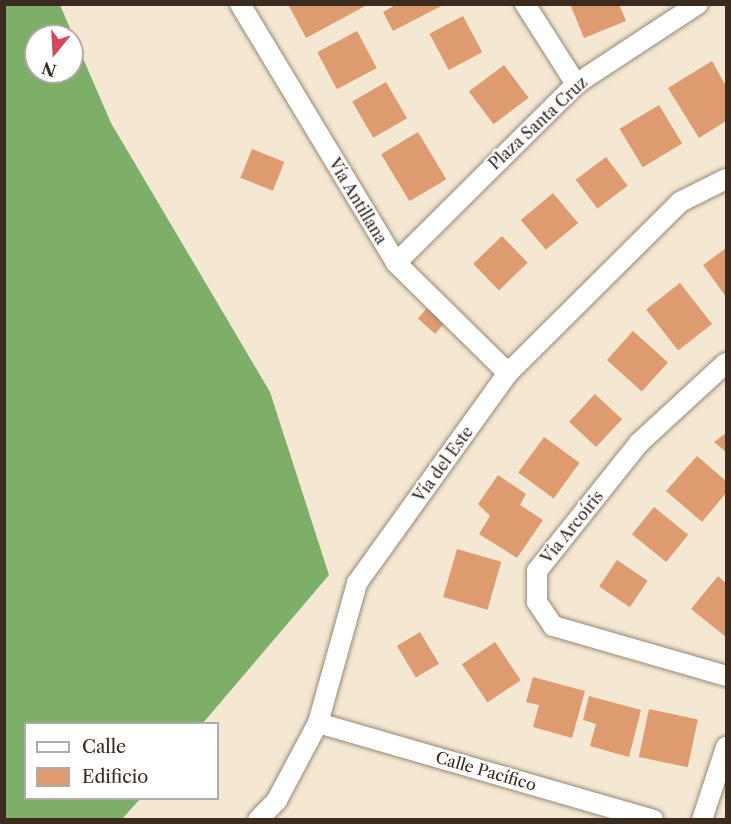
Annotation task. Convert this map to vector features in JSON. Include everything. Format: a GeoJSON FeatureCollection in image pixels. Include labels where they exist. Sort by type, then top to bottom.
{"type":"FeatureCollection","features":[{"type":"Feature","properties":{"kind":"street","name":"Vía Antillana"},"geometry":{"type":"LineString","coordinates":[[240,4],[396,263],[508,373]]}},
{"type":"Feature","properties":{"kind":"street"},"geometry":{"type":"LineString","coordinates":[[525,4],[576,84]]}},
{"type":"Feature","properties":{"kind":"street","name":"Plaza Santa Cruz"},"geometry":{"type":"LineString","coordinates":[[396,263],[576,84],[698,4]]}},
{"type":"Feature","properties":{"kind":"street","name":"Vía del Este"},"geometry":{"type":"LineString","coordinates":[[258,819],[277,800],[318,723],[357,583],[508,373],[680,202],[726,179]]}},
{"type":"Feature","properties":{"kind":"street","name":"Vía Arcoíris"},"geometry":{"type":"LineString","coordinates":[[726,363],[639,443],[537,571],[537,602],[553,626],[726,676]]}},
{"type":"Feature","properties":{"kind":"street","name":"Calle Pacífico"},"geometry":{"type":"LineString","coordinates":[[318,723],[653,819]]}},
{"type":"Feature","properties":{"kind":"street"},"geometry":{"type":"LineString","coordinates":[[702,819],[726,747]]}},
{"type":"Feature","properties":{"kind":"green space"},"geometry":{"type":"Polygon","coordinates":[[[5,4],[60,5],[68,24],[24,24],[24,84],[84,84],[84,61],[111,123],[270,392],[329,575],[204,722],[24,722],[24,800],[139,800],[122,819],[5,819],[5,4]]]}},
{"type":"Feature","properties":{"kind":"building"},"geometry":{"type":"Polygon","coordinates":[[[288,4],[369,4],[306,38],[288,4]]]}},
{"type":"Feature","properties":{"kind":"building"},"geometry":{"type":"Polygon","coordinates":[[[397,4],[445,4],[393,31],[383,12],[397,4]]]}},
{"type":"Feature","properties":{"kind":"building"},"geometry":{"type":"Polygon","coordinates":[[[570,4],[619,4],[626,21],[584,38],[570,4]]]}},
{"type":"Feature","properties":{"kind":"building"},"geometry":{"type":"Polygon","coordinates":[[[463,16],[482,52],[449,70],[429,34],[463,16]]]}},
{"type":"Feature","properties":{"kind":"building"},"geometry":{"type":"Polygon","coordinates":[[[357,31],[377,68],[337,89],[317,52],[357,31]]]}},
{"type":"Feature","properties":{"kind":"building"},"geometry":{"type":"Polygon","coordinates":[[[712,61],[726,86],[726,121],[699,138],[668,88],[712,61]]]}},
{"type":"Feature","properties":{"kind":"building"},"geometry":{"type":"Polygon","coordinates":[[[504,65],[529,98],[494,124],[469,91],[504,65]]]}},
{"type":"Feature","properties":{"kind":"building"},"geometry":{"type":"Polygon","coordinates":[[[386,82],[407,118],[373,138],[352,102],[386,82]]]}},
{"type":"Feature","properties":{"kind":"building"},"geometry":{"type":"Polygon","coordinates":[[[659,105],[682,144],[643,167],[620,129],[659,105]]]}},
{"type":"Feature","properties":{"kind":"building"},"geometry":{"type":"Polygon","coordinates":[[[418,132],[446,179],[409,201],[381,154],[418,132]]]}},
{"type":"Feature","properties":{"kind":"building"},"geometry":{"type":"Polygon","coordinates":[[[252,149],[284,162],[273,191],[240,178],[252,149]]]}},
{"type":"Feature","properties":{"kind":"building"},"geometry":{"type":"Polygon","coordinates":[[[606,157],[628,186],[597,209],[576,180],[606,157]]]}},
{"type":"Feature","properties":{"kind":"building"},"geometry":{"type":"Polygon","coordinates":[[[553,193],[578,223],[546,250],[521,220],[553,193]]]}},
{"type":"Feature","properties":{"kind":"building"},"geometry":{"type":"Polygon","coordinates":[[[502,236],[528,263],[499,290],[473,264],[502,236]]]}},
{"type":"Feature","properties":{"kind":"building"},"geometry":{"type":"Polygon","coordinates":[[[726,248],[726,297],[703,265],[726,248]]]}},
{"type":"Feature","properties":{"kind":"building"},"geometry":{"type":"Polygon","coordinates":[[[680,283],[712,324],[678,350],[646,309],[680,283]]]}},
{"type":"Feature","properties":{"kind":"building"},"geometry":{"type":"Polygon","coordinates":[[[427,308],[444,323],[435,334],[418,319],[427,308]]]}},
{"type":"Feature","properties":{"kind":"building"},"geometry":{"type":"Polygon","coordinates":[[[633,331],[668,362],[642,391],[607,360],[633,331]]]}},
{"type":"Feature","properties":{"kind":"building"},"geometry":{"type":"Polygon","coordinates":[[[595,394],[622,419],[596,447],[569,422],[595,394]]]}},
{"type":"Feature","properties":{"kind":"building"},"geometry":{"type":"Polygon","coordinates":[[[726,433],[726,452],[714,442],[726,433]]]}},
{"type":"Feature","properties":{"kind":"building"},"geometry":{"type":"Polygon","coordinates":[[[544,437],[580,463],[554,498],[518,473],[544,437]]]}},
{"type":"Feature","properties":{"kind":"building"},"geometry":{"type":"Polygon","coordinates":[[[697,456],[726,481],[726,493],[702,522],[666,491],[697,456]]]}},
{"type":"Feature","properties":{"kind":"building"},"geometry":{"type":"Polygon","coordinates":[[[498,475],[526,494],[520,505],[543,520],[517,558],[479,534],[490,516],[478,504],[498,475]]]}},
{"type":"Feature","properties":{"kind":"building"},"geometry":{"type":"Polygon","coordinates":[[[654,507],[688,535],[666,562],[632,534],[654,507]]]}},
{"type":"Feature","properties":{"kind":"building"},"geometry":{"type":"Polygon","coordinates":[[[457,549],[501,562],[487,610],[443,597],[457,549]]]}},
{"type":"Feature","properties":{"kind":"building"},"geometry":{"type":"Polygon","coordinates":[[[617,560],[648,581],[630,607],[599,587],[617,560]]]}},
{"type":"Feature","properties":{"kind":"building"},"geometry":{"type":"Polygon","coordinates":[[[718,576],[726,583],[726,637],[691,609],[718,576]]]}},
{"type":"Feature","properties":{"kind":"building"},"geometry":{"type":"Polygon","coordinates":[[[420,632],[439,664],[416,678],[397,646],[420,632]]]}},
{"type":"Feature","properties":{"kind":"building"},"geometry":{"type":"Polygon","coordinates":[[[495,642],[521,680],[488,703],[462,664],[495,642]]]}},
{"type":"Feature","properties":{"kind":"building"},"geometry":{"type":"Polygon","coordinates":[[[533,677],[585,691],[572,738],[533,727],[539,705],[526,702],[533,677]]]}},
{"type":"Feature","properties":{"kind":"building"},"geometry":{"type":"Polygon","coordinates":[[[589,696],[641,710],[629,757],[590,746],[596,724],[583,720],[589,696]]]}},
{"type":"Feature","properties":{"kind":"building"},"geometry":{"type":"Polygon","coordinates":[[[649,709],[698,719],[688,767],[639,757],[649,709]]]}}]}
